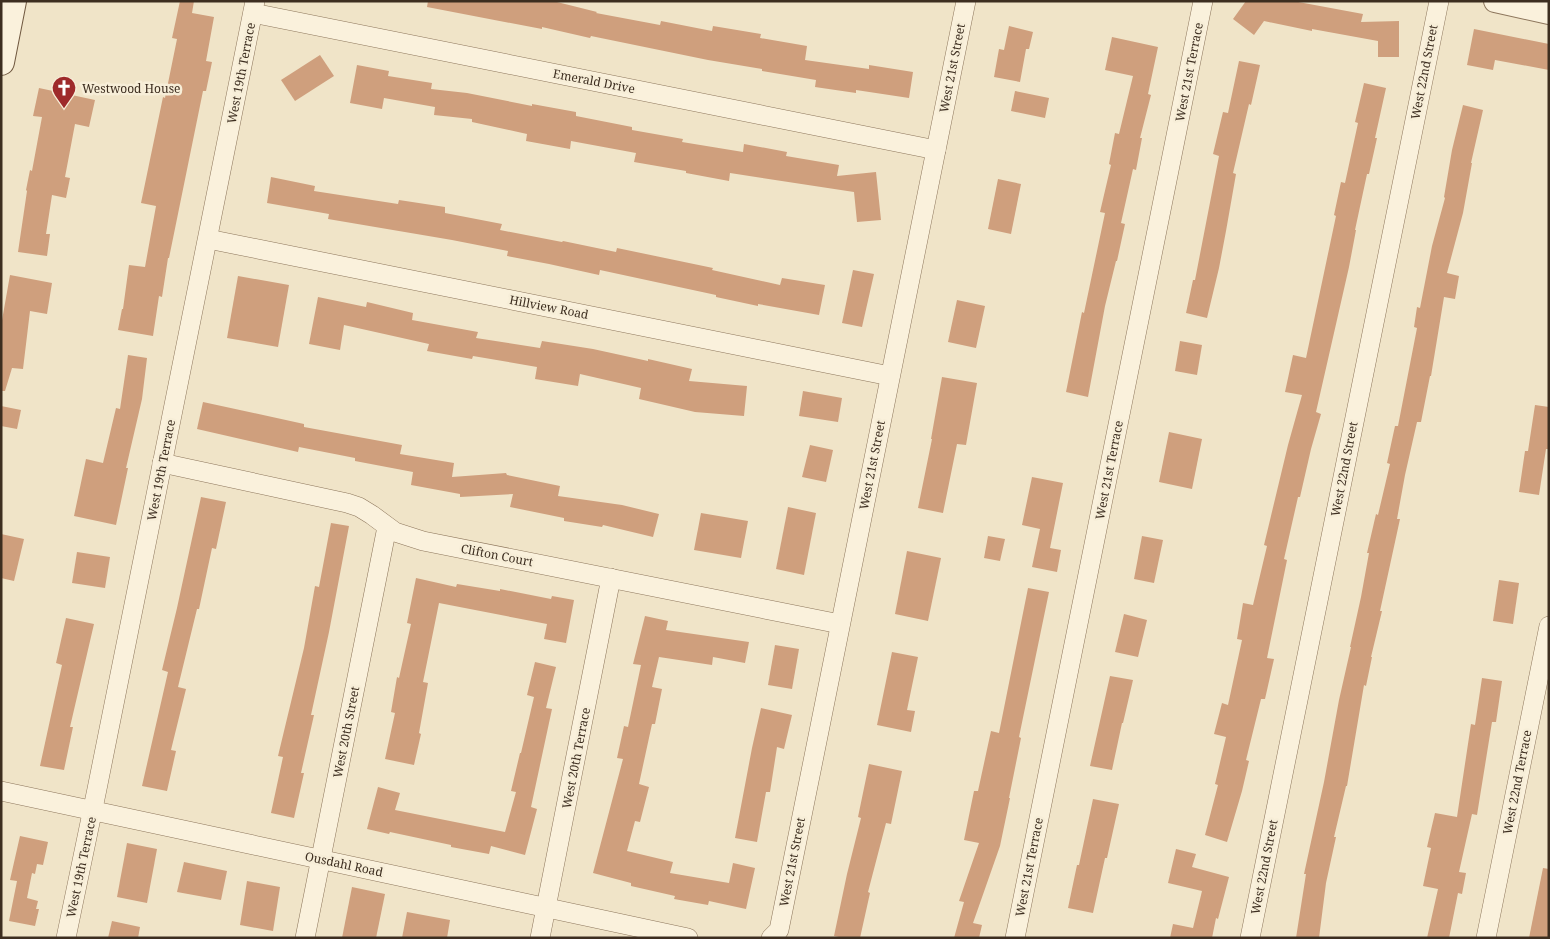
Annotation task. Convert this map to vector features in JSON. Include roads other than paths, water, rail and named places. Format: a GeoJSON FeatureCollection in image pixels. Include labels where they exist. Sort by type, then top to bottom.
{"type":"FeatureCollection","features":[{"type":"Feature","properties":{"kind":"main road"},"geometry":{"type":"LineString","coordinates":[[1,62],[13,1]]}},
{"type":"Feature","properties":{"kind":"street","name":"West 21st Street"},"geometry":{"type":"LineString","coordinates":[[777,935],[966,1]]}},
{"type":"Feature","properties":{"kind":"street","name":"West 21st Terrace"},"geometry":{"type":"LineString","coordinates":[[1015,938],[1203,1]]}},
{"type":"Feature","properties":{"kind":"street","name":"West 22nd Street"},"geometry":{"type":"LineString","coordinates":[[1250,938],[1438,1]]}},
{"type":"Feature","properties":{"kind":"street"},"geometry":{"type":"LineString","coordinates":[[1495,1],[1549,13]]}},
{"type":"Feature","properties":{"kind":"street","name":"Emerald Drive"},"geometry":{"type":"LineString","coordinates":[[254,7],[936,150]]}},
{"type":"Feature","properties":{"kind":"street","name":"West 19th Terrace"},"geometry":{"type":"LineString","coordinates":[[66,938],[254,7]]}},
{"type":"Feature","properties":{"kind":"street","name":"Hillview Road"},"geometry":{"type":"LineString","coordinates":[[208,239],[890,376]]}},
{"type":"Feature","properties":{"kind":"street","name":"Clifton Court"},"geometry":{"type":"LineString","coordinates":[[162,463],[347,503],[359,507],[400,534],[423,540],[840,624]]}},
{"type":"Feature","properties":{"kind":"street","name":"West 20th Street"},"geometry":{"type":"LineString","coordinates":[[305,938],[387,527]]}},
{"type":"Feature","properties":{"kind":"street","name":"West 20th Terrace"},"geometry":{"type":"LineString","coordinates":[[540,938],[611,578]]}},
{"type":"Feature","properties":{"kind":"street","name":"West 22nd Terrace"},"geometry":{"type":"LineString","coordinates":[[1486,938],[1549,626]]}},
{"type":"Feature","properties":{"kind":"street","name":"Ousdahl Road"},"geometry":{"type":"LineString","coordinates":[[1,791],[688,938]]}},
{"type":"Feature","properties":{"kind":"place","name":"Westwood House"},"geometry":{"type":"Point","coordinates":[64,109]}}]}
